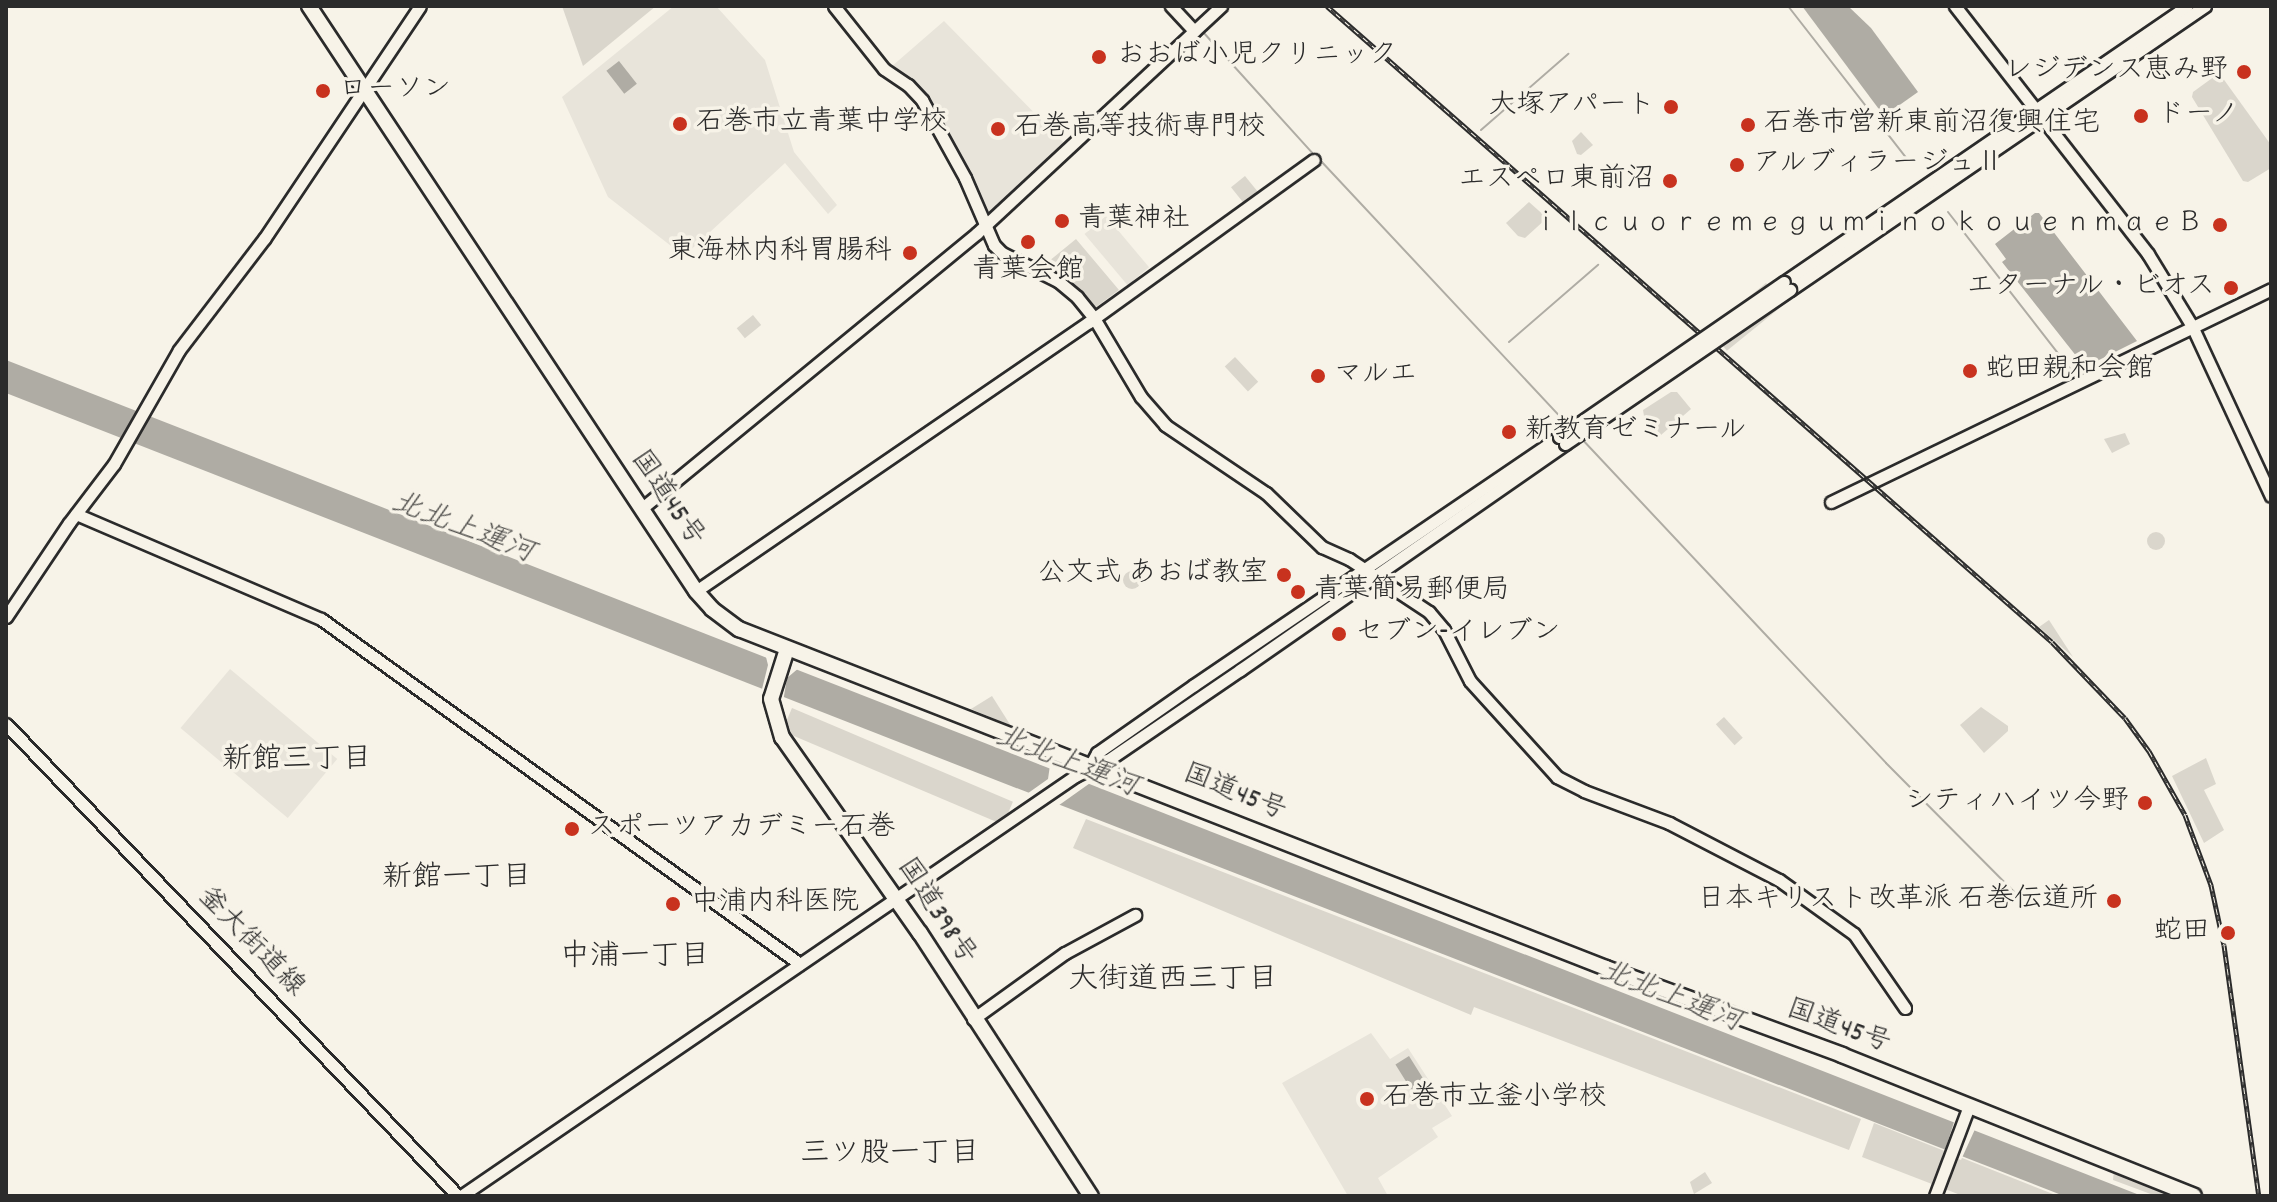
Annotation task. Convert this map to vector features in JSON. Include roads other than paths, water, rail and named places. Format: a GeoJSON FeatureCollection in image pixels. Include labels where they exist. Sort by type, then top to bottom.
{"type":"FeatureCollection","features":[{"type":"Feature","properties":{"kind":"highway","name":"国道45号"},"geometry":{"type":"LineString","coordinates":[[309,6],[696,591],[712,609],[732,624],[785,654],[1967,1113],[2194,1196]]}},
{"type":"Feature","properties":{"kind":"highway","name":"国道398号"},"geometry":{"type":"LineString","coordinates":[[785,654],[771,699],[782,737],[897,899],[1091,1196]]}},
{"type":"Feature","properties":{"kind":"street"},"geometry":{"type":"LineString","coordinates":[[6,617],[121,449],[179,350],[264,239],[420,6]]}},
{"type":"Feature","properties":{"kind":"street"},"geometry":{"type":"LineString","coordinates":[[834,6],[880,65],[922,100],[965,178],[984,227],[1002,253],[1058,281],[1094,318],[1141,397],[1165,425],[1266,493],[1322,547],[1363,569],[1437,620],[1470,681],[1550,771],[1584,791],[1669,823],[1734,854],[1788,886],[1854,934],[1905,1008]]}},
{"type":"Feature","properties":{"kind":"street"},"geometry":{"type":"LineString","coordinates":[[1171,6],[1194,31]]}},
{"type":"Feature","properties":{"kind":"street"},"geometry":{"type":"LineString","coordinates":[[641,509],[984,227],[1221,6]]}},
{"type":"Feature","properties":{"kind":"street"},"geometry":{"type":"LineString","coordinates":[[1955,6],[2148,254],[2192,326],[2271,496]]}},
{"type":"Feature","properties":{"kind":"street"},"geometry":{"type":"LineString","coordinates":[[460,1196],[1085,770],[1108,760],[2187,6]]}},
{"type":"Feature","properties":{"kind":"street"},"geometry":{"type":"LineString","coordinates":[[2037,113],[2205,6]]}},
{"type":"Feature","properties":{"kind":"street"},"geometry":{"type":"LineString","coordinates":[[696,591],[1094,318],[1314,160]]}},
{"type":"Feature","properties":{"kind":"street"},"geometry":{"type":"LineString","coordinates":[[1831,502],[2271,289]]}},
{"type":"Feature","properties":{"kind":"street"},"geometry":{"type":"LineString","coordinates":[[1085,770],[1097,753],[1363,569],[1562,441]]}},
{"type":"Feature","properties":{"kind":"street"},"geometry":{"type":"LineString","coordinates":[[76,514],[321,619],[800,964]]}},
{"type":"Feature","properties":{"kind":"street","name":"釜大街道線"},"geometry":{"type":"LineString","coordinates":[[6,724],[460,1196]]}},
{"type":"Feature","properties":{"kind":"street"},"geometry":{"type":"LineString","coordinates":[[973,1019],[1065,953],[1135,915]]}},
{"type":"Feature","properties":{"kind":"street"},"geometry":{"type":"LineString","coordinates":[[1935,1196],[1967,1113]]}},
{"type":"Feature","properties":{"kind":"waterway"},"geometry":{"type":"LineString","coordinates":[[1788,6],[1908,160]]}},
{"type":"Feature","properties":{"kind":"waterway"},"geometry":{"type":"LineString","coordinates":[[1203,32],[1315,156]]}},
{"type":"Feature","properties":{"kind":"waterway"},"geometry":{"type":"LineString","coordinates":[[1481,130],[1568,54]]}},
{"type":"Feature","properties":{"kind":"waterway"},"geometry":{"type":"LineString","coordinates":[[1320,160],[1567,424]]}},
{"type":"Feature","properties":{"kind":"waterway"},"geometry":{"type":"LineString","coordinates":[[1948,212],[2075,375]]}},
{"type":"Feature","properties":{"kind":"waterway"},"geometry":{"type":"LineString","coordinates":[[1509,342],[1598,265]]}},
{"type":"Feature","properties":{"kind":"waterway"},"geometry":{"type":"LineString","coordinates":[[1580,437],[1886,763],[2020,898]]}},
{"type":"Feature","properties":{"kind":"railway"},"geometry":{"type":"LineString","coordinates":[[1327,6],[2052,642],[2125,718],[2149,751],[2185,815],[2211,885],[2224,945],[2259,1196]]}},
{"type":"Feature","properties":{"kind":"place","name":"おおば小児クリニック"},"geometry":{"type":"Point","coordinates":[1099,57]}},
{"type":"Feature","properties":{"kind":"place","name":"レジデンス恵み野"},"geometry":{"type":"Point","coordinates":[2244,72]}},
{"type":"Feature","properties":{"kind":"place","name":"ローソン"},"geometry":{"type":"Point","coordinates":[323,91]}},
{"type":"Feature","properties":{"kind":"place","name":"大塚アパート"},"geometry":{"type":"Point","coordinates":[1671,107]}},
{"type":"Feature","properties":{"kind":"place","name":"ドーノ"},"geometry":{"type":"Point","coordinates":[2141,116]}},
{"type":"Feature","properties":{"kind":"place","name":"石巻市立青葉中学校"},"geometry":{"type":"Point","coordinates":[680,124]}},
{"type":"Feature","properties":{"kind":"place","name":"石巻市営新東前沼復興住宅"},"geometry":{"type":"Point","coordinates":[1748,125]}},
{"type":"Feature","properties":{"kind":"place","name":"石巻高等技術専門校"},"geometry":{"type":"Point","coordinates":[998,129]}},
{"type":"Feature","properties":{"kind":"place","name":"アルブィラージュⅡ"},"geometry":{"type":"Point","coordinates":[1737,165]}},
{"type":"Feature","properties":{"kind":"place","name":"エスペロ東前沼"},"geometry":{"type":"Point","coordinates":[1670,181]}},
{"type":"Feature","properties":{"kind":"place","name":"青葉神社"},"geometry":{"type":"Point","coordinates":[1062,221]}},
{"type":"Feature","properties":{"kind":"place","name":"ｉｌｃｕｏｒｅｍｅｇｕｍｉｎｏｋｏｕｅｎｍａｅＢ"},"geometry":{"type":"Point","coordinates":[2220,225]}},
{"type":"Feature","properties":{"kind":"place","name":"青葉会館"},"geometry":{"type":"Point","coordinates":[1028,242]}},
{"type":"Feature","properties":{"kind":"place","name":"東海林内科胃腸科"},"geometry":{"type":"Point","coordinates":[910,253]}},
{"type":"Feature","properties":{"kind":"place","name":"エターナル・ビオス"},"geometry":{"type":"Point","coordinates":[2231,288]}},
{"type":"Feature","properties":{"kind":"place","name":"蛇田親和会館"},"geometry":{"type":"Point","coordinates":[1970,371]}},
{"type":"Feature","properties":{"kind":"place","name":"マルエ"},"geometry":{"type":"Point","coordinates":[1318,376]}},
{"type":"Feature","properties":{"kind":"place","name":"新教育ゼミナール"},"geometry":{"type":"Point","coordinates":[1509,432]}},
{"type":"Feature","properties":{"kind":"place","name":"公文式 あおば教室"},"geometry":{"type":"Point","coordinates":[1284,575]}},
{"type":"Feature","properties":{"kind":"place","name":"青葉簡易郵便局"},"geometry":{"type":"Point","coordinates":[1298,592]}},
{"type":"Feature","properties":{"kind":"place","name":"セブン-イレブン"},"geometry":{"type":"Point","coordinates":[1339,634]}},
{"type":"Feature","properties":{"kind":"place","name":"シティハイツ今野"},"geometry":{"type":"Point","coordinates":[2145,803]}},
{"type":"Feature","properties":{"kind":"place","name":"スポーツアカデミー石巻"},"geometry":{"type":"Point","coordinates":[572,829]}},
{"type":"Feature","properties":{"kind":"place","name":"日本キリスト改革派 石巻伝道所"},"geometry":{"type":"Point","coordinates":[2114,901]}},
{"type":"Feature","properties":{"kind":"place","name":"中浦内科医院"},"geometry":{"type":"Point","coordinates":[673,904]}},
{"type":"Feature","properties":{"kind":"place","name":"蛇田"},"geometry":{"type":"Point","coordinates":[2228,933]}},
{"type":"Feature","properties":{"kind":"place","name":"石巻市立釜小学校"},"geometry":{"type":"Point","coordinates":[1367,1099]}},
{"type":"Feature","properties":{"kind":"district","name":"新館三丁目"},"geometry":{"type":"Point","coordinates":[297,762]}},
{"type":"Feature","properties":{"kind":"district","name":"新館一丁目"},"geometry":{"type":"Point","coordinates":[457,880]}},
{"type":"Feature","properties":{"kind":"district","name":"中浦一丁目"},"geometry":{"type":"Point","coordinates":[635,959]}},
{"type":"Feature","properties":{"kind":"district","name":"大街道西三丁目"},"geometry":{"type":"Point","coordinates":[1173,982]}},
{"type":"Feature","properties":{"kind":"district","name":"三ツ股一丁目"},"geometry":{"type":"Point","coordinates":[890,1156]}},
{"type":"Feature","properties":{"kind":"water label","name":"北北上運河"},"geometry":{"type":"Point","coordinates":[462,530]}},
{"type":"Feature","properties":{"kind":"water label","name":"北北上運河"},"geometry":{"type":"Point","coordinates":[1066,764]}},
{"type":"Feature","properties":{"kind":"water label","name":"北北上運河"},"geometry":{"type":"Point","coordinates":[1670,999]}}]}
